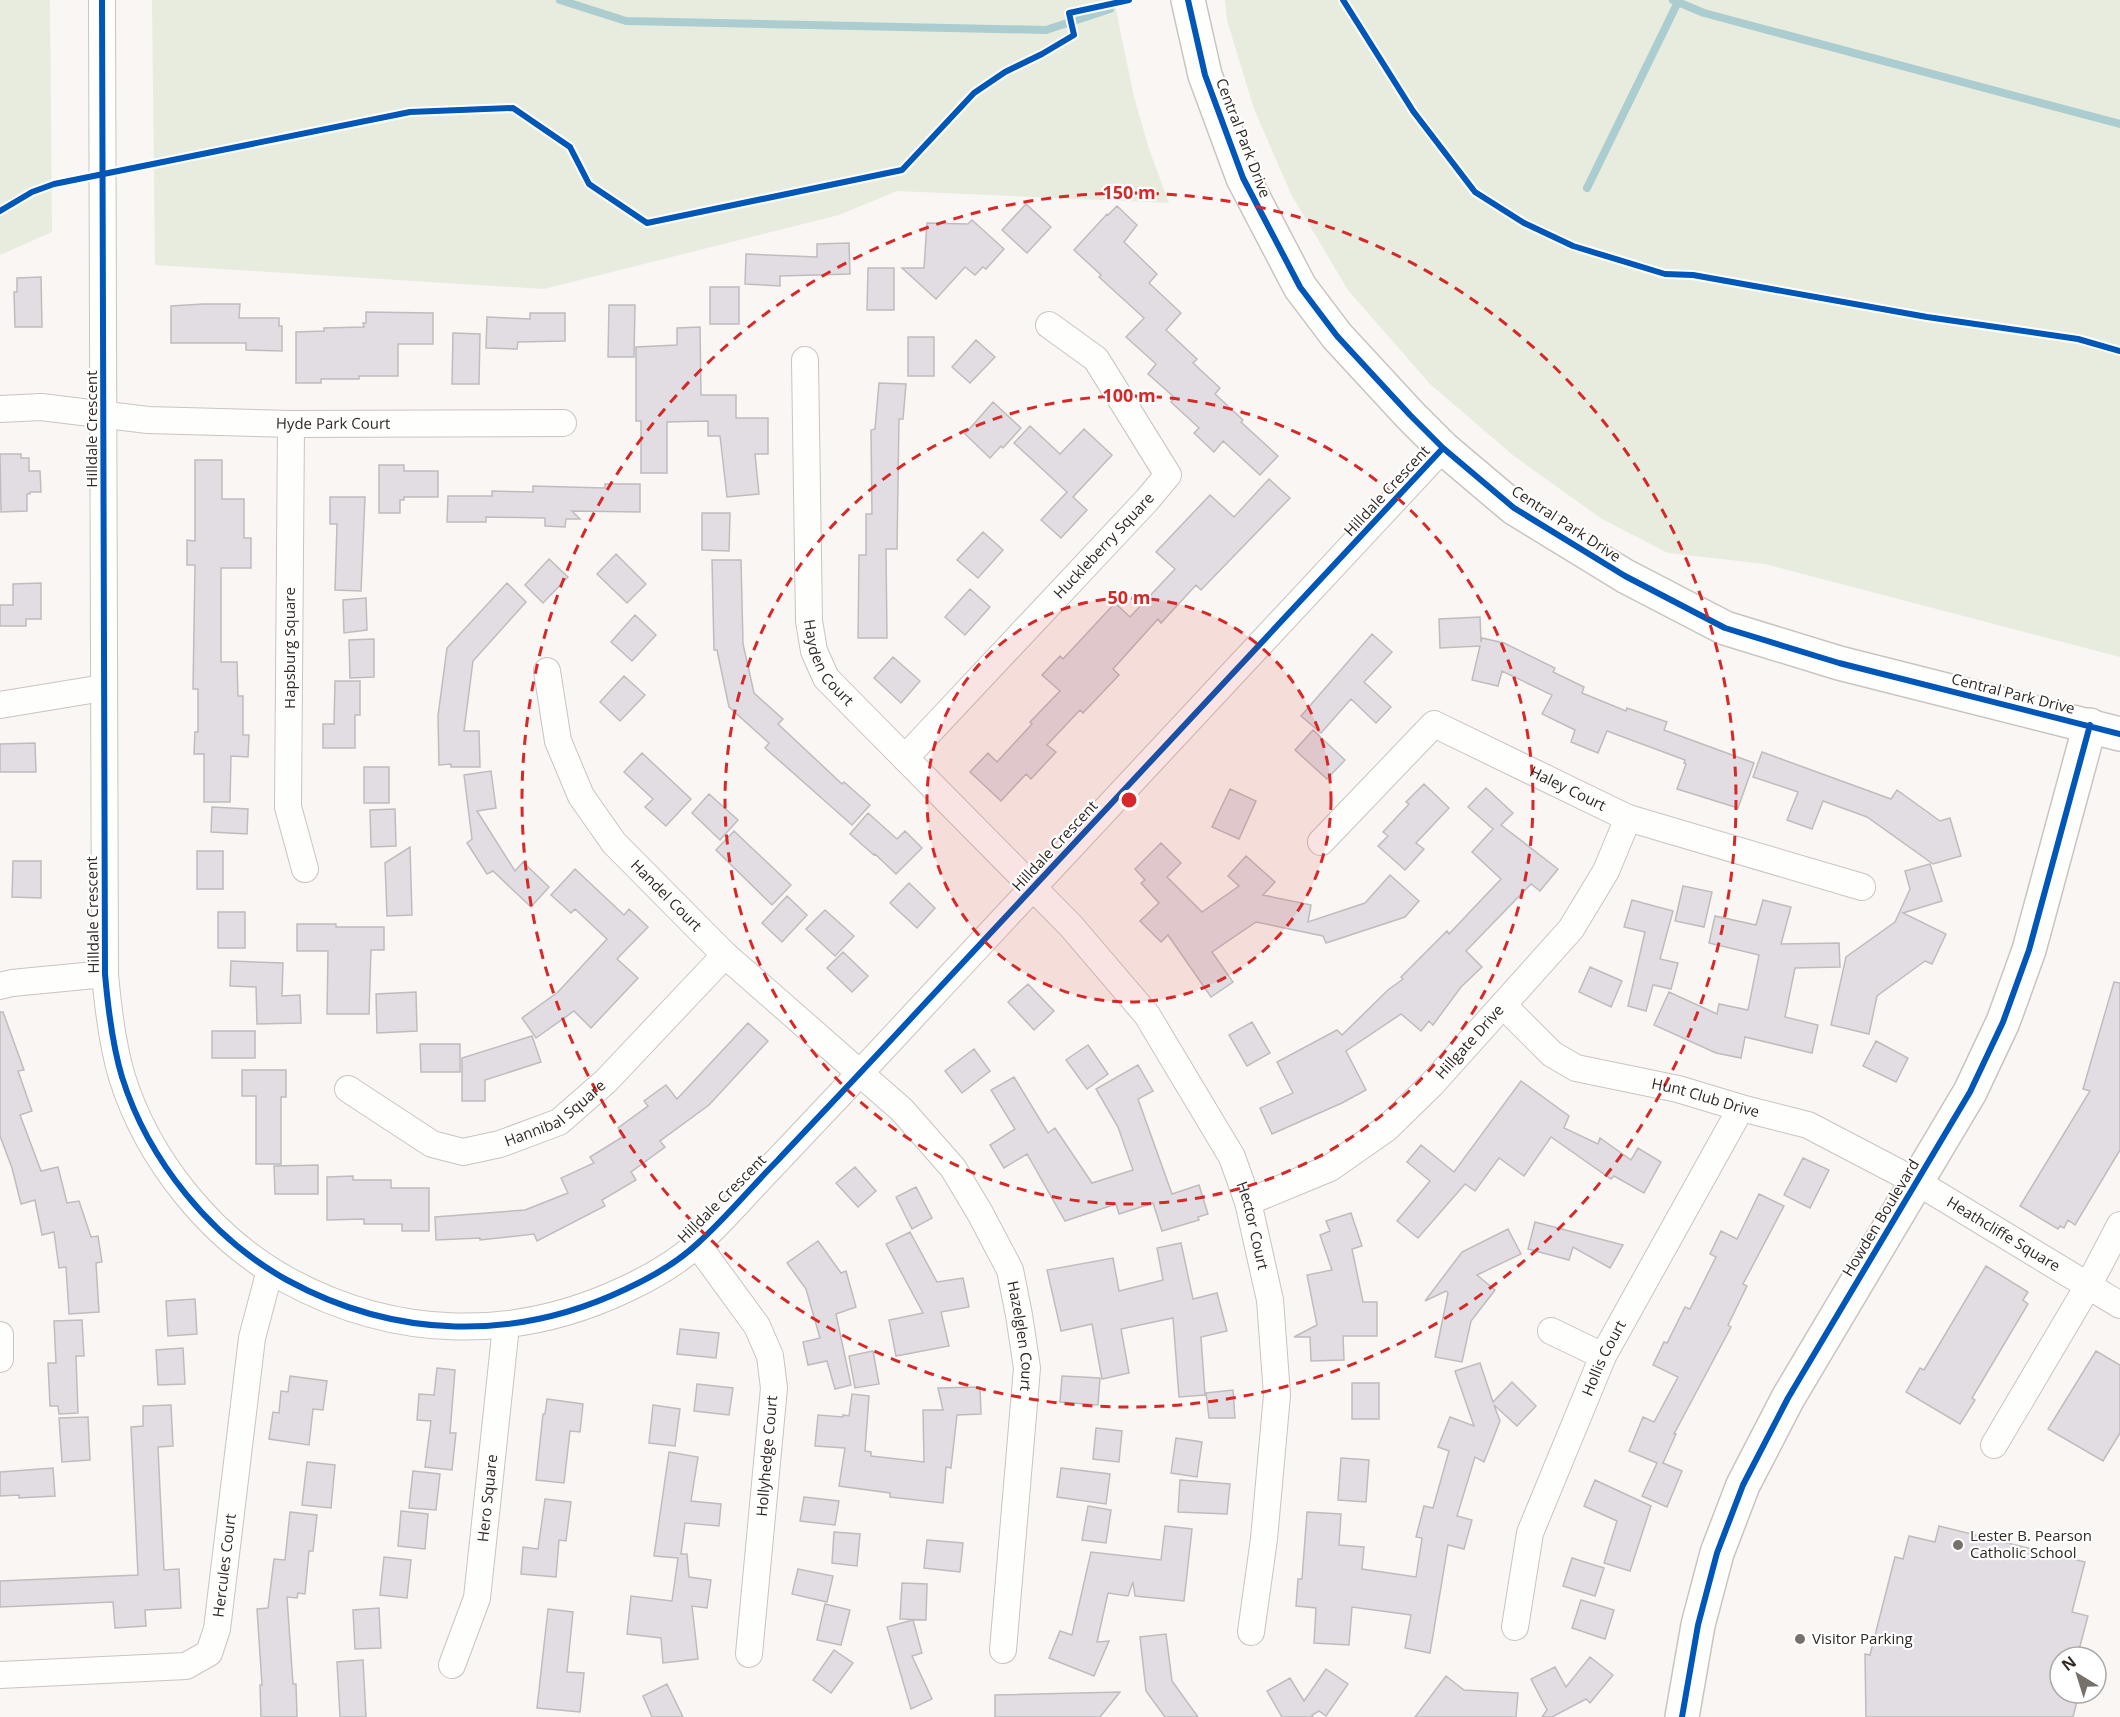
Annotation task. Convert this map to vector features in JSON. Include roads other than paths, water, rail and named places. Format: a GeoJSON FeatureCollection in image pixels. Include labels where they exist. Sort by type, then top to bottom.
{"type":"FeatureCollection","features":[{"type":"Feature","properties":{"kind":"street","name":"Hilldale Crescent"},"geometry":{"type":"LineString","coordinates":[[102,0],[103,688],[105,974],[109,1017],[121,1075],[138,1117],[161,1160],[186,1195],[225,1235],[270,1270],[319,1297],[378,1316],[448,1327],[506,1326],[588,1306],[659,1272],[697,1244],[860,1073],[1443,448]]}},
{"type":"Feature","properties":{"kind":"street","name":"Central Park Drive"},"geometry":{"type":"LineString","coordinates":[[1188,0],[1205,75],[1243,178],[1300,287],[1337,336],[1410,415],[1443,448],[1514,508],[1625,576],[1725,628],[1839,663],[2105,730]]}},
{"type":"Feature","properties":{"kind":"street","name":"Huckleberry Square"},"geometry":{"type":"LineString","coordinates":[[905,758],[1168,475],[1096,359],[1049,325]]}},
{"type":"Feature","properties":{"kind":"street","name":"Hayden Court"},"geometry":{"type":"LineString","coordinates":[[805,360],[809,621],[814,651],[826,678],[1033,887]]}},
{"type":"Feature","properties":{"kind":"street","name":"Hyde Park Court"},"geometry":{"type":"LineString","coordinates":[[0,409],[41,407],[148,420],[291,424],[563,423]]}},
{"type":"Feature","properties":{"kind":"street","name":"Hapsburg Square"},"geometry":{"type":"LineString","coordinates":[[291,424],[288,807],[305,869]]}},
{"type":"Feature","properties":{"kind":"street","name":"Handel Court"},"geometry":{"type":"LineString","coordinates":[[547,671],[558,741],[581,796],[614,843],[725,955],[860,1073]]}},
{"type":"Feature","properties":{"kind":"street"},"geometry":{"type":"LineString","coordinates":[[0,705],[103,688]]}},
{"type":"Feature","properties":{"kind":"street","name":"Haley Court"},"geometry":{"type":"LineString","coordinates":[[1321,842],[1434,724],[1628,818],[1862,887]]}},
{"type":"Feature","properties":{"kind":"street","name":"Howden Boulevard"},"geometry":{"type":"LineString","coordinates":[[1682,1717],[1698,1625],[1717,1553],[1743,1485],[1788,1398],[1970,1092],[2003,1022],[2105,730]]}},
{"type":"Feature","properties":{"kind":"street","name":"Hillgate Drive"},"geometry":{"type":"LineString","coordinates":[[1248,1202],[1330,1168],[1387,1128],[1432,1084],[1572,929],[1606,871],[1628,818]]}},
{"type":"Feature","properties":{"kind":"street","name":"Hector Court"},"geometry":{"type":"LineString","coordinates":[[1033,887],[1071,926],[1147,1015],[1232,1157],[1248,1202],[1270,1300],[1277,1395],[1264,1539],[1251,1632]]}},
{"type":"Feature","properties":{"kind":"street","name":"Hannibal Square"},"geometry":{"type":"LineString","coordinates":[[348,1089],[432,1144],[463,1152],[500,1144],[560,1122],[606,1081],[725,955]]}},
{"type":"Feature","properties":{"kind":"street"},"geometry":{"type":"LineString","coordinates":[[0,986],[105,974]]}},
{"type":"Feature","properties":{"kind":"street","name":"Hunt Club Drive"},"geometry":{"type":"LineString","coordinates":[[1503,1005],[1552,1054],[1576,1068],[1678,1089],[1808,1125],[1917,1182]]}},
{"type":"Feature","properties":{"kind":"street","name":"Hazelglen Court"},"geometry":{"type":"LineString","coordinates":[[860,1073],[902,1110],[953,1168],[1010,1270],[1027,1368],[1003,1650]]}},
{"type":"Feature","properties":{"kind":"street","name":"Hollis Court"},"geometry":{"type":"LineString","coordinates":[[1515,1628],[1530,1533],[1603,1356],[1741,1108]]}},
{"type":"Feature","properties":{"kind":"street","name":"Heathcliffe Square"},"geometry":{"type":"LineString","coordinates":[[1917,1182],[2120,1305]]}},
{"type":"Feature","properties":{"kind":"street"},"geometry":{"type":"LineString","coordinates":[[1994,1445],[2088,1286],[2120,1225]]}},
{"type":"Feature","properties":{"kind":"street","name":"Hollyhedge Court"},"geometry":{"type":"LineString","coordinates":[[697,1244],[757,1326],[770,1356],[774,1388],[749,1654]]}},
{"type":"Feature","properties":{"kind":"street","name":"Hercules Court"},"geometry":{"type":"LineString","coordinates":[[0,1675],[186,1666],[209,1653],[217,1629],[252,1338],[270,1270]]}},
{"type":"Feature","properties":{"kind":"street","name":"Hero Square"},"geometry":{"type":"LineString","coordinates":[[452,1665],[477,1598],[506,1326]]}},
{"type":"Feature","properties":{"kind":"street"},"geometry":{"type":"LineString","coordinates":[[1551,1331],[1603,1356]]}},
{"type":"Feature","properties":{"kind":"street"},"geometry":{"type":"LineString","coordinates":[[0,1335],[0,1359]]}},
{"type":"Feature","properties":{"kind":"waterway"},"geometry":{"type":"LineString","coordinates":[[560,0],[626,21],[1046,30],[1110,9]]}},
{"type":"Feature","properties":{"kind":"waterway"},"geometry":{"type":"LineString","coordinates":[[1673,0],[1704,13],[2120,124]]}},
{"type":"Feature","properties":{"kind":"waterway"},"geometry":{"type":"LineString","coordinates":[[1587,188],[1678,2]]}},
{"type":"Feature","properties":{"kind":"place","name":"Lester B. Pearson Catholic School"},"geometry":{"type":"Point","coordinates":[1958,1545]}},
{"type":"Feature","properties":{"kind":"place","name":"Visitor Parking"},"geometry":{"type":"Point","coordinates":[1800,1639]}}]}
